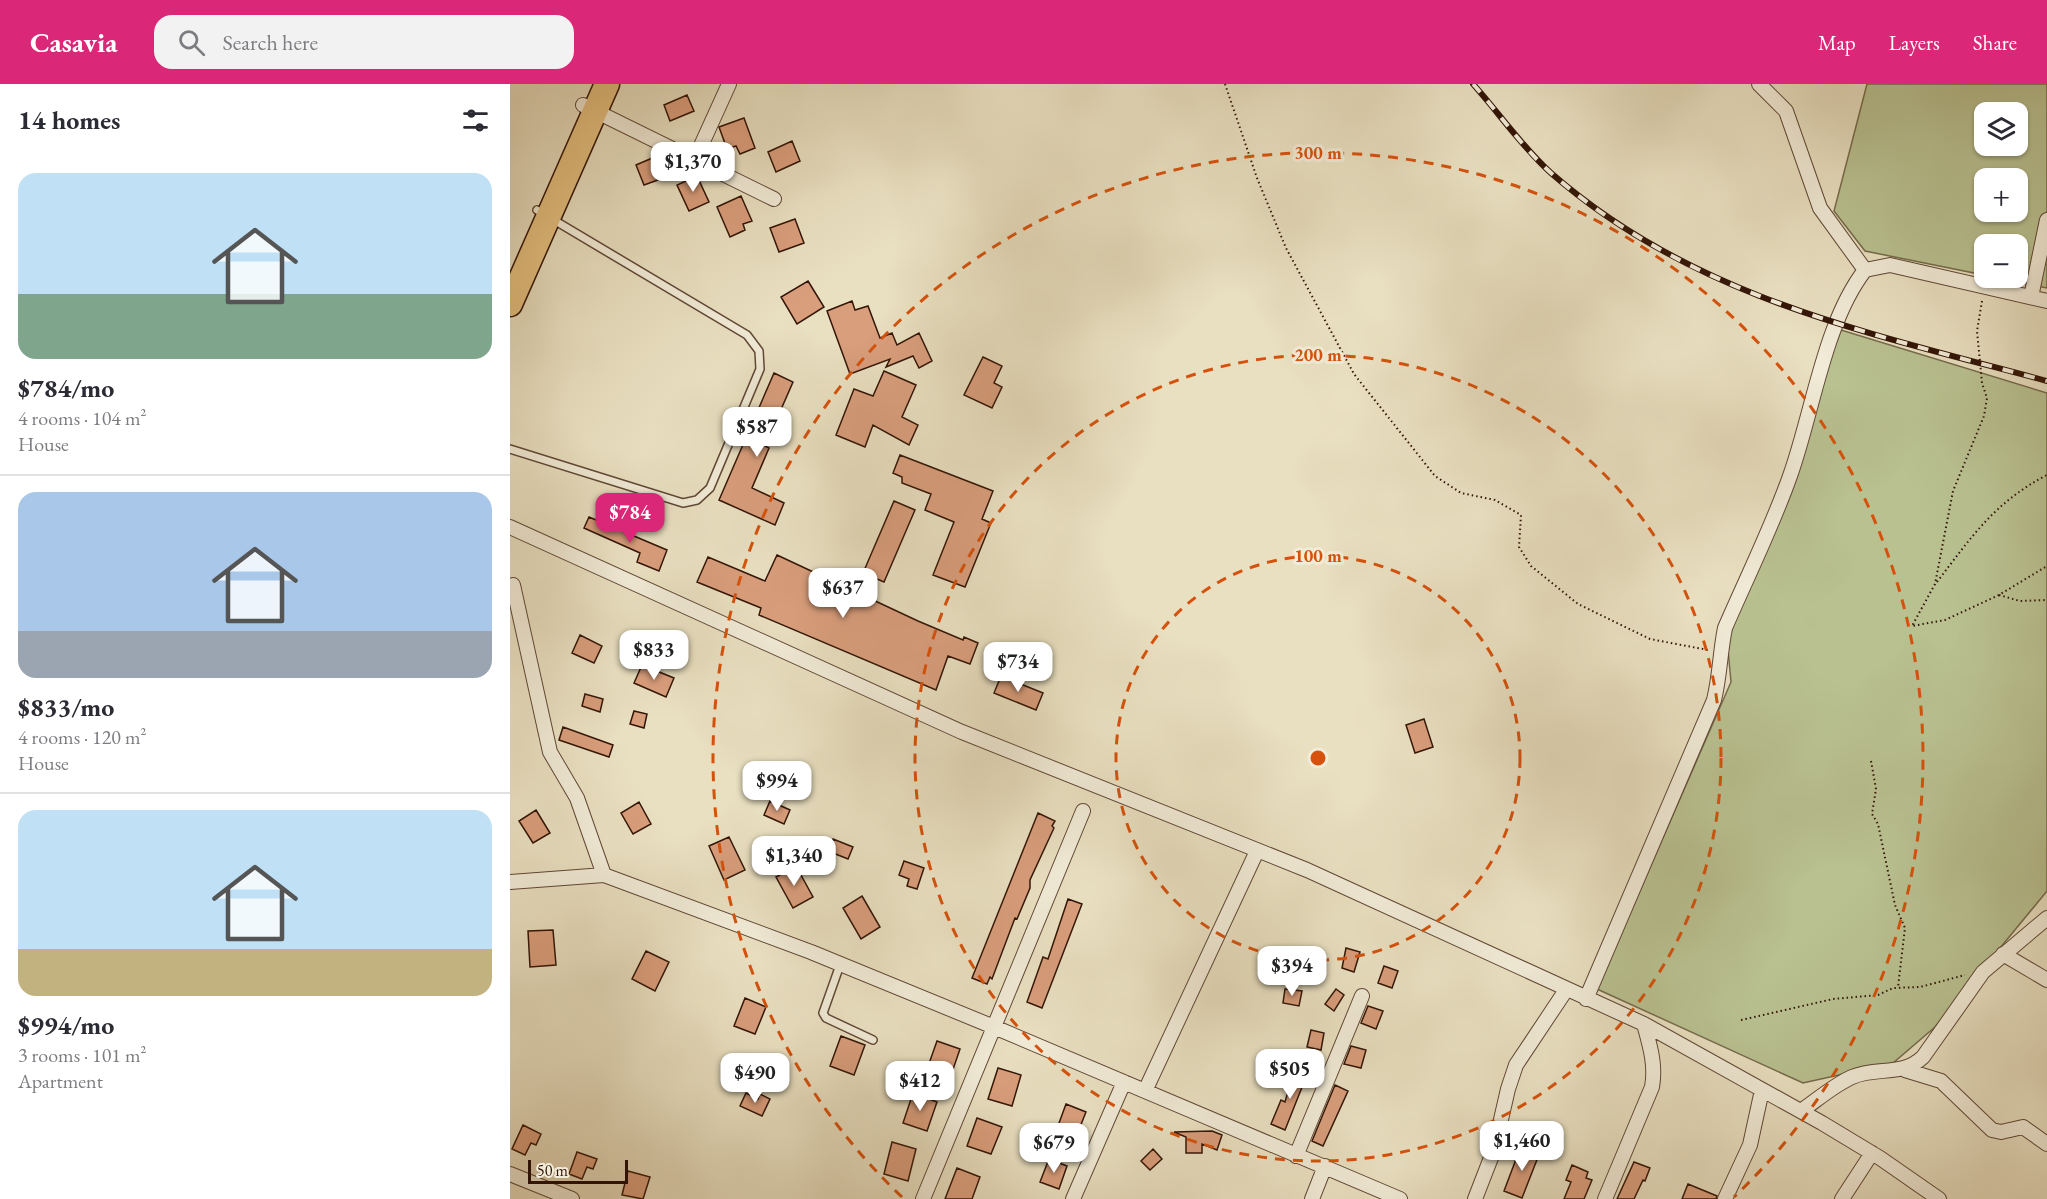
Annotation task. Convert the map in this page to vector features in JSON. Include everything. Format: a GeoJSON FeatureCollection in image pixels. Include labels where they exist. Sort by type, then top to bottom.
{"type":"FeatureCollection","features":[{"type":"Feature","properties":{"kind":"highway"},"geometry":{"type":"LineString","coordinates":[[510,304],[543,212],[590,100],[607,84]]}},
{"type":"Feature","properties":{"kind":"highway"},"geometry":{"type":"LineString","coordinates":[[510,270],[543,212]]}},
{"type":"Feature","properties":{"kind":"street"},"geometry":{"type":"LineString","coordinates":[[694,159],[729,84]]}},
{"type":"Feature","properties":{"kind":"street"},"geometry":{"type":"LineString","coordinates":[[1759,84],[1786,111],[1820,208],[1865,270]]}},
{"type":"Feature","properties":{"kind":"street"},"geometry":{"type":"LineString","coordinates":[[590,100],[694,159],[774,199]]}},
{"type":"Feature","properties":{"kind":"street"},"geometry":{"type":"LineString","coordinates":[[2031,297],[2047,220]]}},
{"type":"Feature","properties":{"kind":"street"},"geometry":{"type":"LineString","coordinates":[[1586,999],[1714,700],[1720,675],[1720,653],[1725,628],[1790,476],[1837,324],[1852,288],[1865,270],[1890,265],[1974,284]]}},
{"type":"Feature","properties":{"kind":"street"},"geometry":{"type":"LineString","coordinates":[[1993,288],[2047,301]]}},
{"type":"Feature","properties":{"kind":"street"},"geometry":{"type":"LineString","coordinates":[[510,527],[962,732],[1307,870],[1644,1024],[1801,1111],[1872,1154],[1939,1199]]}},
{"type":"Feature","properties":{"kind":"street"},"geometry":{"type":"LineString","coordinates":[[513,585],[550,752],[577,798],[604,875]]}},
{"type":"Feature","properties":{"kind":"street"},"geometry":{"type":"LineString","coordinates":[[923,1199],[1083,811]]}},
{"type":"Feature","properties":{"kind":"street"},"geometry":{"type":"LineString","coordinates":[[1145,1091],[1257,851]]}},
{"type":"Feature","properties":{"kind":"street"},"geometry":{"type":"LineString","coordinates":[[510,882],[604,875],[840,964],[1400,1199]]}},
{"type":"Feature","properties":{"kind":"street"},"geometry":{"type":"LineString","coordinates":[[1905,1070],[1923,1058],[1983,972],[2003,954],[2045,925]]}},
{"type":"Feature","properties":{"kind":"street"},"geometry":{"type":"LineString","coordinates":[[2003,954],[2047,980]]}},
{"type":"Feature","properties":{"kind":"street"},"geometry":{"type":"LineString","coordinates":[[1475,1199],[1494,1150],[1516,1065],[1566,990]]}},
{"type":"Feature","properties":{"kind":"street"},"geometry":{"type":"LineString","coordinates":[[1296,1156],[1362,996]]}},
{"type":"Feature","properties":{"kind":"street"},"geometry":{"type":"LineString","coordinates":[[1605,1199],[1652,1087],[1655,1073],[1644,1024]]}},
{"type":"Feature","properties":{"kind":"street"},"geometry":{"type":"LineString","coordinates":[[1801,1111],[1852,1077],[1905,1070],[1941,1081],[1992,1130],[2001,1132],[2023,1127],[2047,1144]]}},
{"type":"Feature","properties":{"kind":"street"},"geometry":{"type":"LineString","coordinates":[[1073,1199],[1124,1082]]}},
{"type":"Feature","properties":{"kind":"street"},"geometry":{"type":"LineString","coordinates":[[1725,1199],[1750,1145],[1762,1090]]}},
{"type":"Feature","properties":{"kind":"street"},"geometry":{"type":"LineString","coordinates":[[1842,1199],[1872,1154]]}},
{"type":"Feature","properties":{"kind":"street"},"geometry":{"type":"LineString","coordinates":[[1312,1199],[1324,1166]]}},
{"type":"Feature","properties":{"kind":"street"},"geometry":{"type":"LineString","coordinates":[[510,1174],[572,1199]]}},
{"type":"Feature","properties":{"kind":"lane"},"geometry":{"type":"LineString","coordinates":[[510,449],[683,503],[697,500],[710,488],[760,369],[759,351],[747,335],[543,212]]}},
{"type":"Feature","properties":{"kind":"lane"},"geometry":{"type":"LineString","coordinates":[[840,964],[823,1013],[826,1018],[873,1040]]}},
{"type":"Feature","properties":{"kind":"path"},"geometry":{"type":"LineString","coordinates":[[1225,84],[1257,178],[1286,248],[1354,374],[1436,476],[1461,493],[1496,501],[1521,515],[1519,547],[1531,566],[1578,604],[1650,639],[1720,653]]}},
{"type":"Feature","properties":{"kind":"path"},"geometry":{"type":"LineString","coordinates":[[1935,584],[1953,491],[1984,416],[1987,398],[1982,383],[1977,331],[1985,288]]}},
{"type":"Feature","properties":{"kind":"path"},"geometry":{"type":"LineString","coordinates":[[2047,475],[2026,486],[1986,518],[1935,584],[1912,626],[1945,620],[1999,595],[2047,566]]}},
{"type":"Feature","properties":{"kind":"path"},"geometry":{"type":"LineString","coordinates":[[1999,595],[2020,601],[2047,600]]}},
{"type":"Feature","properties":{"kind":"path"},"geometry":{"type":"LineString","coordinates":[[1871,761],[1876,789],[1872,814],[1878,824],[1894,905],[1905,928],[1898,987]]}},
{"type":"Feature","properties":{"kind":"path"},"geometry":{"type":"LineString","coordinates":[[1741,1020],[1833,999],[1878,995],[1898,987],[1920,987],[1983,972]]}},
{"type":"Feature","properties":{"kind":"green space"},"geometry":{"type":"Polygon","coordinates":[[[1867,84],[2047,84],[2047,288],[2028,284],[2028,234],[1974,234],[1974,273],[1865,251],[1834,211],[1867,84]]]}},
{"type":"Feature","properties":{"kind":"green space"},"geometry":{"type":"Polygon","coordinates":[[[1841,330],[2047,393],[2047,891],[1935,1027],[1893,1063],[1803,1083],[1597,989],[1731,682],[1727,639],[1841,330]]]}},
{"type":"Feature","properties":{"kind":"building"},"geometry":{"type":"Polygon","coordinates":[[[687,95],[694,111],[670,121],[664,105],[687,95]]]}},
{"type":"Feature","properties":{"kind":"building"},"geometry":{"type":"Polygon","coordinates":[[[744,118],[755,148],[740,154],[736,146],[727,149],[719,127],[744,118]]]}},
{"type":"Feature","properties":{"kind":"building"},"geometry":{"type":"Polygon","coordinates":[[[792,141],[800,161],[776,172],[768,152],[792,141]]]}},
{"type":"Feature","properties":{"kind":"building"},"geometry":{"type":"Polygon","coordinates":[[[657,156],[666,177],[644,185],[636,165],[657,156]]]}},
{"type":"Feature","properties":{"kind":"building"},"geometry":{"type":"Polygon","coordinates":[[[697,176],[709,202],[689,211],[677,185],[697,176]]]}},
{"type":"Feature","properties":{"kind":"building"},"geometry":{"type":"Polygon","coordinates":[[[741,196],[752,221],[743,224],[745,230],[730,237],[717,207],[741,196]]]}},
{"type":"Feature","properties":{"kind":"building"},"geometry":{"type":"Polygon","coordinates":[[[795,219],[804,243],[779,252],[770,228],[795,219]]]}},
{"type":"Feature","properties":{"kind":"building"},"geometry":{"type":"Polygon","coordinates":[[[808,281],[824,307],[797,324],[781,297],[808,281]]]}},
{"type":"Feature","properties":{"kind":"building"},"geometry":{"type":"Polygon","coordinates":[[[852,301],[855,310],[868,306],[880,338],[892,333],[897,345],[919,333],[932,361],[919,368],[913,356],[886,367],[890,359],[850,374],[827,311],[852,301]]]}},
{"type":"Feature","properties":{"kind":"building"},"geometry":{"type":"Polygon","coordinates":[[[983,357],[1002,366],[994,383],[1002,387],[992,408],[964,395],[983,357]]]}},
{"type":"Feature","properties":{"kind":"building"},"geometry":{"type":"Polygon","coordinates":[[[884,371],[916,385],[902,417],[918,425],[909,445],[873,425],[865,447],[836,435],[854,389],[873,396],[884,371]]]}},
{"type":"Feature","properties":{"kind":"building"},"geometry":{"type":"Polygon","coordinates":[[[774,373],[793,382],[765,446],[769,448],[752,488],[784,503],[775,525],[719,500],[774,373]]]}},
{"type":"Feature","properties":{"kind":"building"},"geometry":{"type":"Polygon","coordinates":[[[900,455],[993,491],[982,519],[991,523],[965,587],[933,575],[954,522],[925,510],[931,494],[902,483],[902,477],[893,473],[900,455]]]}},
{"type":"Feature","properties":{"kind":"building"},"geometry":{"type":"Polygon","coordinates":[[[894,501],[915,510],[884,582],[863,573],[894,501]]]}},
{"type":"Feature","properties":{"kind":"building"},"geometry":{"type":"Polygon","coordinates":[[[589,517],[667,550],[659,571],[637,562],[640,553],[584,528],[589,517]]]}},
{"type":"Feature","properties":{"kind":"building"},"geometry":{"type":"Polygon","coordinates":[[[777,555],[918,621],[963,640],[964,637],[978,643],[970,664],[948,656],[936,690],[759,615],[761,608],[697,582],[708,557],[765,581],[777,555]]]}},
{"type":"Feature","properties":{"kind":"building"},"geometry":{"type":"Polygon","coordinates":[[[580,635],[602,646],[594,663],[572,653],[580,635]]]}},
{"type":"Feature","properties":{"kind":"building"},"geometry":{"type":"Polygon","coordinates":[[[642,665],[674,678],[666,697],[634,683],[642,665]]]}},
{"type":"Feature","properties":{"kind":"building"},"geometry":{"type":"Polygon","coordinates":[[[1001,676],[1043,693],[1036,710],[994,693],[1001,676]]]}},
{"type":"Feature","properties":{"kind":"building"},"geometry":{"type":"Polygon","coordinates":[[[585,694],[603,699],[600,712],[582,706],[585,694]]]}},
{"type":"Feature","properties":{"kind":"building"},"geometry":{"type":"Polygon","coordinates":[[[634,711],[647,714],[644,728],[630,724],[634,711]]]}},
{"type":"Feature","properties":{"kind":"building"},"geometry":{"type":"Polygon","coordinates":[[[1424,719],[1433,747],[1415,753],[1406,725],[1424,719]]]}},
{"type":"Feature","properties":{"kind":"building"},"geometry":{"type":"Polygon","coordinates":[[[563,727],[613,745],[609,757],[559,740],[563,727]]]}},
{"type":"Feature","properties":{"kind":"building"},"geometry":{"type":"Polygon","coordinates":[[[770,801],[790,810],[784,824],[764,815],[770,801]]]}},
{"type":"Feature","properties":{"kind":"building"},"geometry":{"type":"Polygon","coordinates":[[[639,802],[651,824],[633,834],[621,813],[639,802]]]}},
{"type":"Feature","properties":{"kind":"building"},"geometry":{"type":"Polygon","coordinates":[[[536,810],[550,833],[533,843],[519,821],[536,810]]]}},
{"type":"Feature","properties":{"kind":"building"},"geometry":{"type":"Polygon","coordinates":[[[1038,813],[1055,821],[1052,826],[1054,828],[1030,880],[1030,888],[1017,919],[1015,918],[992,979],[990,977],[987,984],[972,978],[1038,813]]]}},
{"type":"Feature","properties":{"kind":"building"},"geometry":{"type":"Polygon","coordinates":[[[729,837],[745,870],[724,880],[709,846],[729,837]]]}},
{"type":"Feature","properties":{"kind":"building"},"geometry":{"type":"Polygon","coordinates":[[[833,839],[853,847],[848,859],[828,851],[833,839]]]}},
{"type":"Feature","properties":{"kind":"building"},"geometry":{"type":"Polygon","coordinates":[[[904,861],[924,868],[917,889],[907,886],[909,879],[899,875],[904,861]]]}},
{"type":"Feature","properties":{"kind":"building"},"geometry":{"type":"Polygon","coordinates":[[[796,866],[813,897],[793,908],[776,877],[796,866]]]}},
{"type":"Feature","properties":{"kind":"building"},"geometry":{"type":"Polygon","coordinates":[[[862,896],[880,927],[861,939],[843,908],[862,896]]]}},
{"type":"Feature","properties":{"kind":"building"},"geometry":{"type":"Polygon","coordinates":[[[1068,899],[1082,904],[1042,1008],[1027,1002],[1043,957],[1048,959],[1068,899]]]}},
{"type":"Feature","properties":{"kind":"building"},"geometry":{"type":"Polygon","coordinates":[[[553,930],[556,965],[530,967],[528,931],[553,930]]]}},
{"type":"Feature","properties":{"kind":"building"},"geometry":{"type":"Polygon","coordinates":[[[1346,948],[1360,952],[1354,972],[1342,968],[1346,948]]]}},
{"type":"Feature","properties":{"kind":"building"},"geometry":{"type":"Polygon","coordinates":[[[646,951],[669,962],[655,991],[632,979],[646,951]]]}},
{"type":"Feature","properties":{"kind":"building"},"geometry":{"type":"Polygon","coordinates":[[[1384,966],[1398,971],[1392,988],[1378,983],[1384,966]]]}},
{"type":"Feature","properties":{"kind":"building"},"geometry":{"type":"Polygon","coordinates":[[[1285,989],[1302,991],[1299,1006],[1283,1003],[1285,989]]]}},
{"type":"Feature","properties":{"kind":"building"},"geometry":{"type":"Polygon","coordinates":[[[1336,989],[1344,995],[1334,1011],[1325,1004],[1336,989]]]}},
{"type":"Feature","properties":{"kind":"building"},"geometry":{"type":"Polygon","coordinates":[[[745,998],[766,1007],[755,1034],[734,1026],[745,998]]]}},
{"type":"Feature","properties":{"kind":"building"},"geometry":{"type":"Polygon","coordinates":[[[1368,1006],[1383,1011],[1376,1029],[1361,1023],[1368,1006]]]}},
{"type":"Feature","properties":{"kind":"building"},"geometry":{"type":"Polygon","coordinates":[[[1311,1030],[1324,1033],[1321,1050],[1307,1047],[1311,1030]]]}},
{"type":"Feature","properties":{"kind":"building"},"geometry":{"type":"Polygon","coordinates":[[[841,1036],[865,1045],[854,1075],[830,1066],[841,1036]]]}},
{"type":"Feature","properties":{"kind":"building"},"geometry":{"type":"Polygon","coordinates":[[[937,1041],[960,1049],[949,1081],[926,1072],[937,1041]]]}},
{"type":"Feature","properties":{"kind":"building"},"geometry":{"type":"Polygon","coordinates":[[[1351,1046],[1366,1050],[1361,1068],[1344,1064],[1351,1046]]]}},
{"type":"Feature","properties":{"kind":"building"},"geometry":{"type":"Polygon","coordinates":[[[998,1068],[1021,1075],[1012,1106],[988,1099],[998,1068]]]}},
{"type":"Feature","properties":{"kind":"building"},"geometry":{"type":"Polygon","coordinates":[[[1295,1068],[1308,1072],[1285,1130],[1271,1124],[1281,1100],[1285,1102],[1295,1068]]]}},
{"type":"Feature","properties":{"kind":"building"},"geometry":{"type":"Polygon","coordinates":[[[1335,1085],[1348,1091],[1323,1146],[1312,1141],[1335,1085]]]}},
{"type":"Feature","properties":{"kind":"building"},"geometry":{"type":"Polygon","coordinates":[[[746,1093],[758,1099],[760,1094],[770,1099],[762,1116],[740,1106],[746,1093]]]}},
{"type":"Feature","properties":{"kind":"building"},"geometry":{"type":"Polygon","coordinates":[[[913,1093],[937,1102],[927,1131],[903,1123],[913,1093]]]}},
{"type":"Feature","properties":{"kind":"building"},"geometry":{"type":"Polygon","coordinates":[[[1066,1104],[1086,1112],[1074,1142],[1055,1134],[1066,1104]]]}},
{"type":"Feature","properties":{"kind":"building"},"geometry":{"type":"Polygon","coordinates":[[[977,1118],[1002,1127],[991,1154],[967,1146],[977,1118]]]}},
{"type":"Feature","properties":{"kind":"building"},"geometry":{"type":"Polygon","coordinates":[[[523,1125],[541,1134],[536,1145],[531,1143],[525,1155],[512,1149],[523,1125]]]}},
{"type":"Feature","properties":{"kind":"building"},"geometry":{"type":"Polygon","coordinates":[[[1212,1131],[1222,1135],[1217,1150],[1202,1144],[1202,1153],[1186,1153],[1186,1137],[1174,1132],[1212,1131]]]}},
{"type":"Feature","properties":{"kind":"building"},"geometry":{"type":"Polygon","coordinates":[[[892,1142],[916,1149],[908,1181],[884,1174],[892,1142]]]}},
{"type":"Feature","properties":{"kind":"building"},"geometry":{"type":"Polygon","coordinates":[[[1521,1146],[1540,1152],[1522,1198],[1504,1191],[1521,1146]]]}},
{"type":"Feature","properties":{"kind":"building"},"geometry":{"type":"Polygon","coordinates":[[[1153,1149],[1162,1159],[1150,1170],[1141,1161],[1153,1149]]]}},
{"type":"Feature","properties":{"kind":"building"},"geometry":{"type":"Polygon","coordinates":[[[577,1152],[597,1159],[593,1169],[587,1167],[582,1179],[569,1174],[577,1152]]]}},
{"type":"Feature","properties":{"kind":"building"},"geometry":{"type":"Polygon","coordinates":[[[1049,1159],[1067,1166],[1059,1189],[1040,1182],[1049,1159]]]}},
{"type":"Feature","properties":{"kind":"building"},"geometry":{"type":"Polygon","coordinates":[[[1634,1162],[1650,1168],[1645,1181],[1643,1180],[1634,1199],[1617,1199],[1634,1162]]]}},
{"type":"Feature","properties":{"kind":"building"},"geometry":{"type":"Polygon","coordinates":[[[1572,1165],[1588,1172],[1586,1178],[1592,1180],[1584,1199],[1564,1199],[1571,1182],[1566,1180],[1572,1165]]]}},
{"type":"Feature","properties":{"kind":"building"},"geometry":{"type":"Polygon","coordinates":[[[957,1168],[980,1177],[972,1199],[945,1199],[957,1168]]]}},
{"type":"Feature","properties":{"kind":"building"},"geometry":{"type":"Polygon","coordinates":[[[628,1171],[650,1177],[643,1199],[622,1195],[628,1171]]]}},
{"type":"Feature","properties":{"kind":"building"},"geometry":{"type":"Polygon","coordinates":[[[1688,1184],[1717,1196],[1716,1199],[1682,1199],[1688,1184]]]}},
{"type":"Feature","properties":{"kind":"railway"},"geometry":{"type":"LineString","coordinates":[[1473,84],[1520,141],[1551,173],[1606,216],[1664,251],[1724,281],[1786,306],[1915,346],[2047,381]]}}]}
